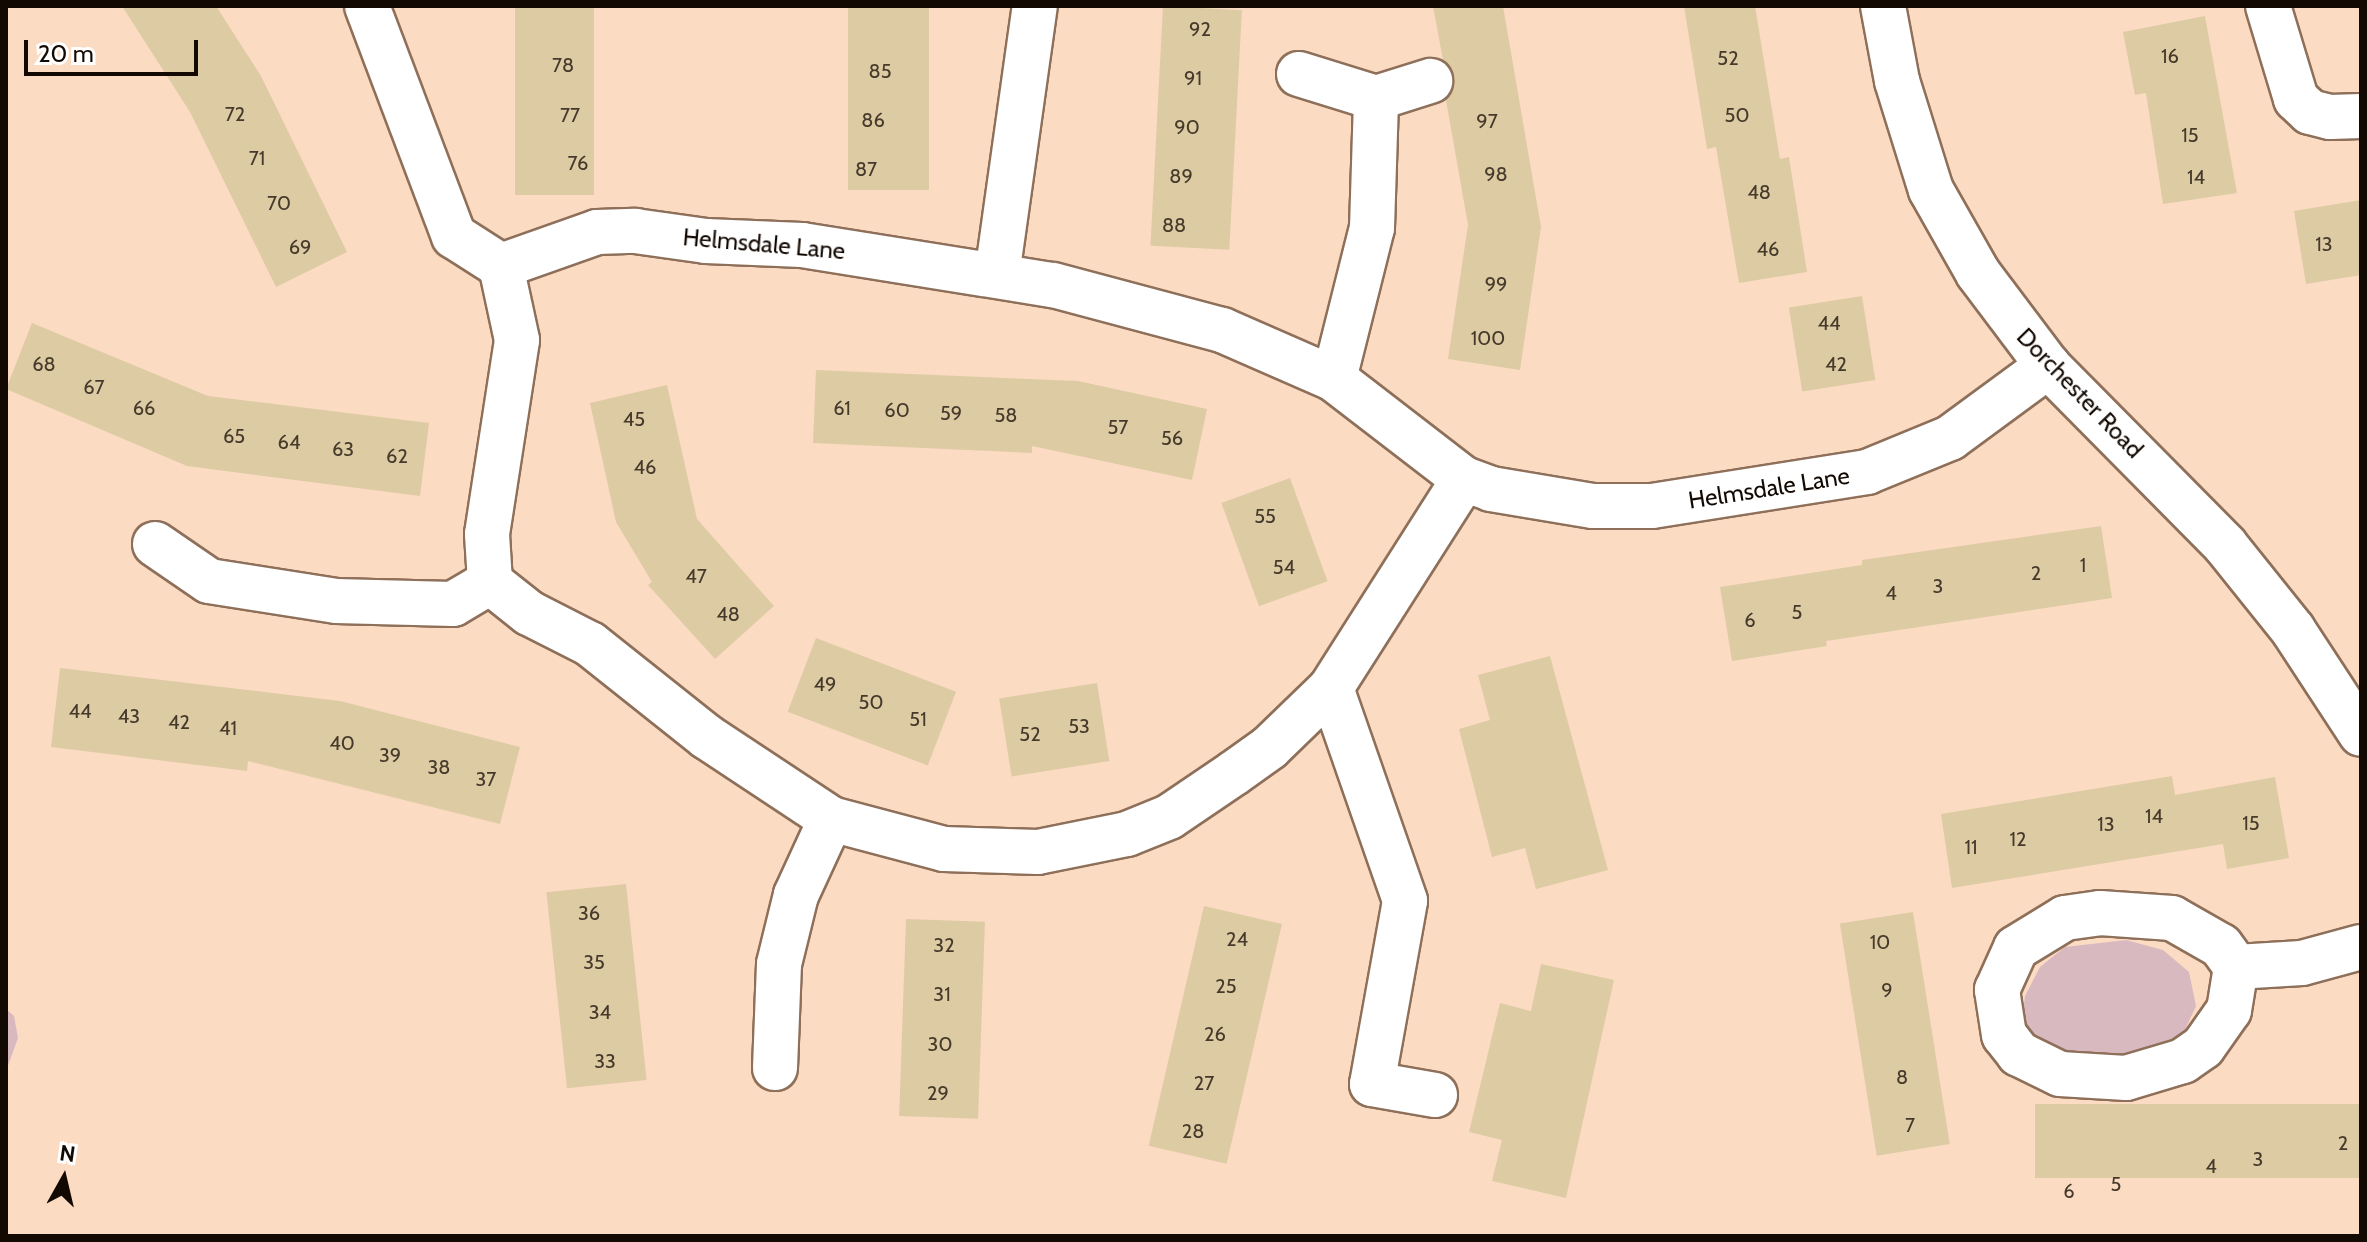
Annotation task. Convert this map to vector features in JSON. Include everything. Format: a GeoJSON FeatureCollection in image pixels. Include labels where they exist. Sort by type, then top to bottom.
{"type":"FeatureCollection","features":[{"type":"Feature","properties":{"kind":"street"},"geometry":{"type":"LineString","coordinates":[[367,6],[454,236],[501,266],[517,340],[487,534],[490,582],[529,613],[590,644],[707,737],[831,819],[944,849],[986,854],[1038,852],[1127,834],[1169,817],[1234,773],[1331,688],[1464,479]]}},
{"type":"Feature","properties":{"kind":"street"},"geometry":{"type":"LineString","coordinates":[[997,275],[1035,6]]}},
{"type":"Feature","properties":{"kind":"street","name":"Dorchester Road"},"geometry":{"type":"LineString","coordinates":[[1883,6],[1897,81],[1931,190],[1978,273],[2048,366],[2225,545],[2355,710]]}},
{"type":"Feature","properties":{"kind":"street"},"geometry":{"type":"LineString","coordinates":[[2268,6],[2296,99],[2310,112],[2330,117],[2361,116]]}},
{"type":"Feature","properties":{"kind":"street"},"geometry":{"type":"LineString","coordinates":[[1299,74],[1376,98],[1430,81]]}},
{"type":"Feature","properties":{"kind":"street"},"geometry":{"type":"LineString","coordinates":[[1334,379],[1372,228],[1376,98]]}},
{"type":"Feature","properties":{"kind":"street","name":"Helmsdale Lane"},"geometry":{"type":"LineString","coordinates":[[501,266],[597,232],[635,231],[706,241],[802,245],[997,275],[1222,330],[1334,379],[1464,479],[1520,496],[1593,506],[1652,506],[1796,487],[1867,472],[1950,438],[2048,366]]}},
{"type":"Feature","properties":{"kind":"street"},"geometry":{"type":"LineString","coordinates":[[155,544],[209,581],[336,601],[453,604],[490,582]]}},
{"type":"Feature","properties":{"kind":"street"},"geometry":{"type":"LineString","coordinates":[[1331,688],[1405,901],[1372,1084],[1435,1095]]}},
{"type":"Feature","properties":{"kind":"street"},"geometry":{"type":"LineString","coordinates":[[775,1068],[779,964],[796,895],[831,819]]}},
{"type":"Feature","properties":{"kind":"street"},"geometry":{"type":"LineString","coordinates":[[2100,913],[2172,918],[2221,946],[2236,967],[2229,1010],[2203,1047],[2158,1071],[2126,1078],[2092,1079],[2036,1066],[2004,1035],[1997,1010],[2003,968],[2016,948],[2065,918],[2100,913]]}},
{"type":"Feature","properties":{"kind":"street"},"geometry":{"type":"LineString","coordinates":[[2236,967],[2302,963],[2361,947]]}},
{"type":"Feature","properties":{"kind":"shaded area"},"geometry":{"type":"Polygon","coordinates":[[[2126,940],[2163,950],[2189,972],[2196,1006],[2184,1032],[2164,1045],[2128,1055],[2070,1055],[2040,1045],[2026,1027],[2023,1013],[2025,996],[2040,967],[2065,947],[2126,940]]]}},
{"type":"Feature","properties":{"kind":"shaded area"},"geometry":{"type":"Polygon","coordinates":[[[6,1009],[14,1016],[18,1038],[6,1071],[6,1009]]]}},
{"type":"Feature","properties":{"kind":"building"},"geometry":{"type":"Polygon","coordinates":[[[122,6],[216,6],[261,76],[347,252],[276,287],[190,112],[122,6]]]}},
{"type":"Feature","properties":{"kind":"building"},"geometry":{"type":"Polygon","coordinates":[[[515,6],[594,6],[594,195],[515,195],[515,6]]]}},
{"type":"Feature","properties":{"kind":"building"},"geometry":{"type":"Polygon","coordinates":[[[848,6],[929,6],[929,190],[848,190],[848,6]]]}},
{"type":"Feature","properties":{"kind":"building"},"geometry":{"type":"Polygon","coordinates":[[[1163,6],[1242,10],[1229,250],[1150,246],[1163,6]]]}},
{"type":"Feature","properties":{"kind":"building"},"geometry":{"type":"Polygon","coordinates":[[[1433,6],[1503,6],[1541,227],[1520,370],[1448,359],[1468,225],[1446,100],[1454,74],[1443,60],[1433,6]]]}},
{"type":"Feature","properties":{"kind":"building"},"geometry":{"type":"Polygon","coordinates":[[[1684,6],[1755,6],[1780,159],[1789,157],[1807,272],[1739,283],[1716,147],[1707,149],[1684,6]]]}},
{"type":"Feature","properties":{"kind":"building"},"geometry":{"type":"Polygon","coordinates":[[[2205,16],[2237,193],[2163,204],[2146,93],[2135,95],[2123,32],[2205,16]]]}},
{"type":"Feature","properties":{"kind":"building"},"geometry":{"type":"Polygon","coordinates":[[[2361,200],[2361,275],[2306,284],[2294,211],[2361,200]]]}},
{"type":"Feature","properties":{"kind":"building"},"geometry":{"type":"Polygon","coordinates":[[[1862,296],[1875,380],[1802,392],[1789,308],[1862,296]]]}},
{"type":"Feature","properties":{"kind":"building"},"geometry":{"type":"Polygon","coordinates":[[[32,323],[208,396],[429,423],[420,496],[187,466],[6,389],[32,323]]]}},
{"type":"Feature","properties":{"kind":"building"},"geometry":{"type":"Polygon","coordinates":[[[816,370],[1078,381],[1207,409],[1192,480],[1032,446],[1032,453],[813,443],[816,370]]]}},
{"type":"Feature","properties":{"kind":"building"},"geometry":{"type":"Polygon","coordinates":[[[667,385],[697,519],[774,606],[715,659],[648,585],[652,582],[616,522],[590,403],[667,385]]]}},
{"type":"Feature","properties":{"kind":"building"},"geometry":{"type":"Polygon","coordinates":[[[1290,478],[1328,581],[1259,606],[1221,503],[1290,478]]]}},
{"type":"Feature","properties":{"kind":"building"},"geometry":{"type":"Polygon","coordinates":[[[2101,526],[2112,598],[1826,641],[1827,646],[1732,661],[1720,587],[1862,565],[1862,560],[2101,526]]]}},
{"type":"Feature","properties":{"kind":"building"},"geometry":{"type":"Polygon","coordinates":[[[816,638],[956,692],[928,766],[788,712],[816,638]]]}},
{"type":"Feature","properties":{"kind":"building"},"geometry":{"type":"Polygon","coordinates":[[[1550,656],[1608,870],[1536,889],[1525,848],[1492,857],[1459,729],[1490,720],[1478,675],[1550,656]]]}},
{"type":"Feature","properties":{"kind":"building"},"geometry":{"type":"Polygon","coordinates":[[[60,668],[340,701],[520,747],[500,824],[248,761],[247,771],[51,747],[60,668]]]}},
{"type":"Feature","properties":{"kind":"building"},"geometry":{"type":"Polygon","coordinates":[[[1097,683],[1109,761],[1012,777],[999,698],[1097,683]]]}},
{"type":"Feature","properties":{"kind":"building"},"geometry":{"type":"Polygon","coordinates":[[[2172,776],[2175,795],[2275,777],[2289,858],[2227,869],[2223,844],[1952,888],[1941,814],[2172,776]]]}},
{"type":"Feature","properties":{"kind":"building"},"geometry":{"type":"Polygon","coordinates":[[[626,884],[647,1080],[567,1088],[546,892],[626,884]]]}},
{"type":"Feature","properties":{"kind":"building"},"geometry":{"type":"Polygon","coordinates":[[[1204,906],[1282,924],[1227,1164],[1149,1146],[1204,906]]]}},
{"type":"Feature","properties":{"kind":"building"},"geometry":{"type":"Polygon","coordinates":[[[1913,912],[1950,1144],[1877,1156],[1840,924],[1913,912]]]}},
{"type":"Feature","properties":{"kind":"building"},"geometry":{"type":"Polygon","coordinates":[[[906,919],[985,922],[978,1119],[899,1116],[906,919]]]}},
{"type":"Feature","properties":{"kind":"building"},"geometry":{"type":"Polygon","coordinates":[[[1541,964],[1614,980],[1566,1198],[1492,1181],[1502,1140],[1469,1132],[1500,1003],[1531,1011],[1541,964]]]}},
{"type":"Feature","properties":{"kind":"building"},"geometry":{"type":"Polygon","coordinates":[[[2035,1104],[2361,1104],[2361,1178],[2035,1178],[2035,1104]]]}}]}
